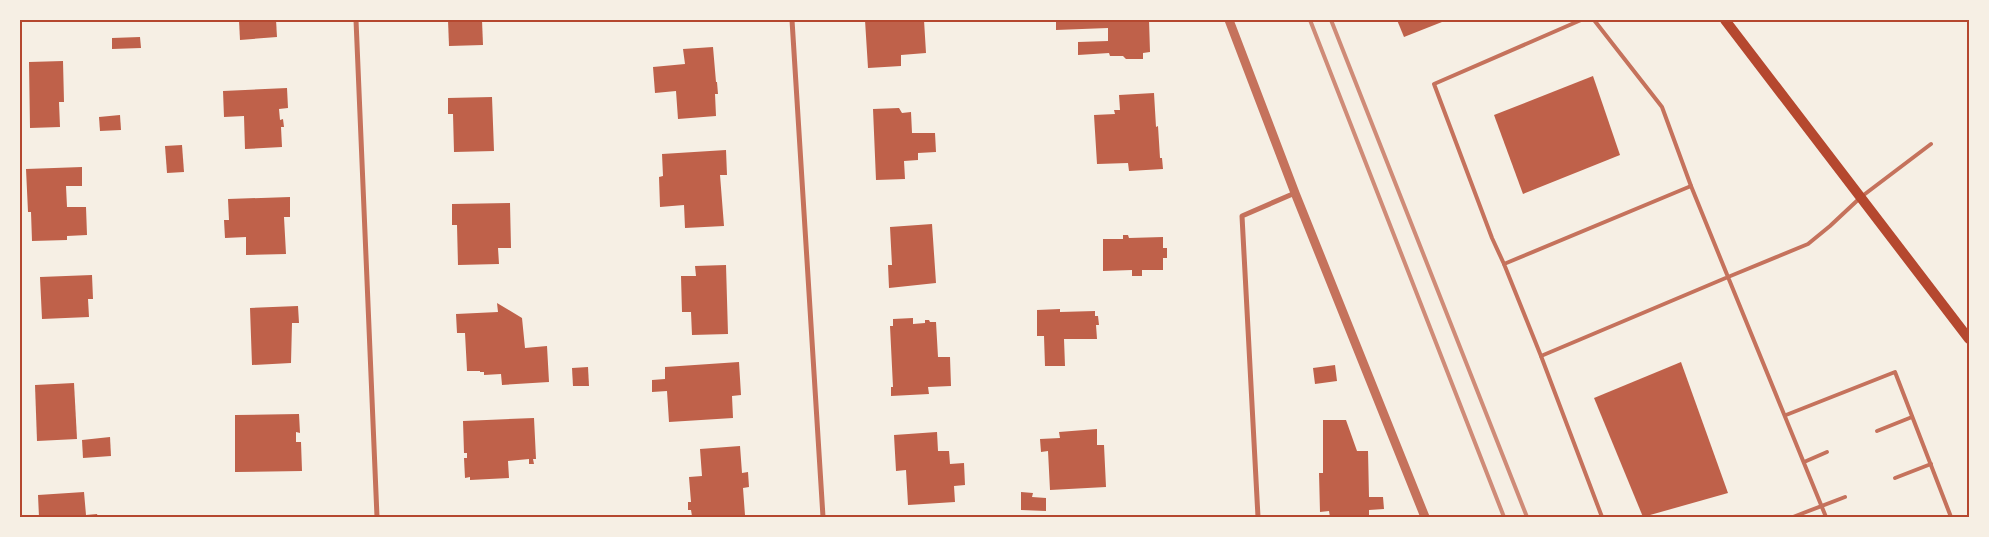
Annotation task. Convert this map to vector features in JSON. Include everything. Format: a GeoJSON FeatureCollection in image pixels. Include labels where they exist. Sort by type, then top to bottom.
{"type":"FeatureCollection","features":[{"type":"Feature","properties":{"kind":"main road"},"geometry":{"type":"LineString","coordinates":[[1725,20],[1969,339]]}},
{"type":"Feature","properties":{"kind":"street"},"geometry":{"type":"LineString","coordinates":[[356,20],[377,517]]}},
{"type":"Feature","properties":{"kind":"street"},"geometry":{"type":"LineString","coordinates":[[792,20],[823,517]]}},
{"type":"Feature","properties":{"kind":"street"},"geometry":{"type":"LineString","coordinates":[[1229,20],[1425,517]]}},
{"type":"Feature","properties":{"kind":"street"},"geometry":{"type":"LineString","coordinates":[[1258,517],[1242,216],[1296,193]]}},
{"type":"Feature","properties":{"kind":"lane"},"geometry":{"type":"LineString","coordinates":[[1581,20],[1434,84],[1492,238],[1541,356],[1602,517]]}},
{"type":"Feature","properties":{"kind":"lane"},"geometry":{"type":"LineString","coordinates":[[1594,20],[1662,107],[1691,186],[1826,517]]}},
{"type":"Feature","properties":{"kind":"lane"},"geometry":{"type":"LineString","coordinates":[[1541,356],[1808,244],[1861,197],[1930,144]]}},
{"type":"Feature","properties":{"kind":"lane"},"geometry":{"type":"LineString","coordinates":[[1504,264],[1691,186]]}},
{"type":"Feature","properties":{"kind":"lane"},"geometry":{"type":"LineString","coordinates":[[1786,415],[1895,372],[1951,517]]}},
{"type":"Feature","properties":{"kind":"lane"},"geometry":{"type":"LineString","coordinates":[[1877,431],[1912,417]]}},
{"type":"Feature","properties":{"kind":"lane"},"geometry":{"type":"LineString","coordinates":[[1804,462],[1827,452]]}},
{"type":"Feature","properties":{"kind":"lane"},"geometry":{"type":"LineString","coordinates":[[1895,478],[1930,464]]}},
{"type":"Feature","properties":{"kind":"lane"},"geometry":{"type":"LineString","coordinates":[[1793,517],[1845,497]]}},
{"type":"Feature","properties":{"kind":"building"},"geometry":{"type":"Polygon","coordinates":[[[239,20],[276,20],[277,37],[240,40],[239,20]]]}},
{"type":"Feature","properties":{"kind":"building"},"geometry":{"type":"Polygon","coordinates":[[[448,20],[482,20],[483,45],[449,46],[448,20]]]}},
{"type":"Feature","properties":{"kind":"building"},"geometry":{"type":"Polygon","coordinates":[[[865,20],[924,20],[926,53],[901,55],[901,66],[868,68],[865,20]]]}},
{"type":"Feature","properties":{"kind":"building"},"geometry":{"type":"Polygon","coordinates":[[[1056,20],[1149,20],[1150,52],[1143,53],[1143,59],[1126,59],[1123,56],[1110,56],[1109,53],[1078,55],[1078,42],[1108,41],[1108,28],[1056,30],[1056,20]]]}},
{"type":"Feature","properties":{"kind":"building"},"geometry":{"type":"Polygon","coordinates":[[[1397,20],[1447,20],[1404,37],[1397,20]]]}},
{"type":"Feature","properties":{"kind":"building"},"geometry":{"type":"Polygon","coordinates":[[[140,37],[141,48],[112,49],[112,38],[140,37]]]}},
{"type":"Feature","properties":{"kind":"building"},"geometry":{"type":"Polygon","coordinates":[[[713,47],[718,94],[715,94],[716,116],[678,119],[676,91],[655,93],[653,67],[685,64],[683,49],[713,47]]]}},
{"type":"Feature","properties":{"kind":"building"},"geometry":{"type":"Polygon","coordinates":[[[63,61],[64,102],[59,102],[60,127],[30,128],[29,62],[63,61]]]}},
{"type":"Feature","properties":{"kind":"building"},"geometry":{"type":"Polygon","coordinates":[[[1593,76],[1620,155],[1523,194],[1494,115],[1593,76]]]}},
{"type":"Feature","properties":{"kind":"building"},"geometry":{"type":"Polygon","coordinates":[[[287,88],[288,108],[279,109],[280,120],[283,119],[284,127],[281,127],[282,147],[245,149],[244,116],[224,117],[223,91],[287,88]]]}},
{"type":"Feature","properties":{"kind":"building"},"geometry":{"type":"Polygon","coordinates":[[[1154,93],[1156,127],[1158,126],[1160,158],[1162,158],[1163,169],[1129,171],[1128,163],[1097,164],[1094,115],[1115,114],[1114,110],[1120,110],[1119,95],[1154,93]]]}},
{"type":"Feature","properties":{"kind":"building"},"geometry":{"type":"Polygon","coordinates":[[[492,97],[494,151],[454,152],[453,114],[448,114],[448,98],[492,97]]]}},
{"type":"Feature","properties":{"kind":"building"},"geometry":{"type":"Polygon","coordinates":[[[899,108],[902,113],[911,112],[912,133],[935,133],[936,152],[918,153],[918,160],[904,161],[905,179],[876,180],[873,109],[899,108]]]}},
{"type":"Feature","properties":{"kind":"building"},"geometry":{"type":"Polygon","coordinates":[[[120,115],[121,130],[100,131],[99,117],[120,115]]]}},
{"type":"Feature","properties":{"kind":"building"},"geometry":{"type":"Polygon","coordinates":[[[182,145],[184,172],[167,173],[165,146],[182,145]]]}},
{"type":"Feature","properties":{"kind":"building"},"geometry":{"type":"Polygon","coordinates":[[[726,150],[727,175],[720,175],[724,226],[685,228],[684,205],[660,207],[659,177],[663,176],[662,154],[726,150]]]}},
{"type":"Feature","properties":{"kind":"building"},"geometry":{"type":"Polygon","coordinates":[[[82,167],[82,186],[66,186],[67,207],[86,207],[87,235],[67,236],[67,240],[32,241],[31,212],[28,212],[26,169],[82,167]]]}},
{"type":"Feature","properties":{"kind":"building"},"geometry":{"type":"Polygon","coordinates":[[[290,197],[290,217],[284,217],[286,254],[246,255],[246,237],[225,238],[224,220],[229,220],[228,199],[290,197]]]}},
{"type":"Feature","properties":{"kind":"building"},"geometry":{"type":"Polygon","coordinates":[[[510,203],[511,248],[498,248],[499,264],[458,265],[457,225],[452,225],[452,204],[510,203]]]}},
{"type":"Feature","properties":{"kind":"building"},"geometry":{"type":"Polygon","coordinates":[[[932,224],[936,283],[889,288],[888,265],[892,265],[890,227],[932,224]]]}},
{"type":"Feature","properties":{"kind":"building"},"geometry":{"type":"Polygon","coordinates":[[[1123,235],[1128,235],[1129,238],[1163,237],[1163,248],[1167,248],[1167,258],[1163,258],[1163,270],[1142,270],[1142,276],[1132,276],[1132,270],[1103,271],[1103,239],[1123,239],[1123,235]]]}},
{"type":"Feature","properties":{"kind":"building"},"geometry":{"type":"Polygon","coordinates":[[[726,265],[728,334],[692,335],[691,312],[682,312],[681,276],[696,276],[695,266],[726,265]]]}},
{"type":"Feature","properties":{"kind":"building"},"geometry":{"type":"Polygon","coordinates":[[[92,275],[93,299],[88,299],[89,317],[42,319],[40,277],[92,275]]]}},
{"type":"Feature","properties":{"kind":"building"},"geometry":{"type":"Polygon","coordinates":[[[497,303],[522,318],[525,348],[547,346],[549,382],[502,385],[501,374],[484,375],[484,372],[480,371],[467,371],[465,333],[457,333],[456,314],[498,312],[497,303]]]}},
{"type":"Feature","properties":{"kind":"building"},"geometry":{"type":"Polygon","coordinates":[[[298,306],[299,323],[292,323],[291,363],[252,365],[250,308],[298,306]]]}},
{"type":"Feature","properties":{"kind":"building"},"geometry":{"type":"Polygon","coordinates":[[[1060,309],[1060,312],[1095,311],[1095,316],[1098,316],[1099,325],[1096,325],[1097,339],[1064,339],[1065,366],[1045,366],[1044,336],[1037,336],[1037,310],[1060,309]]]}},
{"type":"Feature","properties":{"kind":"building"},"geometry":{"type":"Polygon","coordinates":[[[913,318],[913,324],[925,323],[925,320],[936,322],[938,357],[950,357],[951,386],[928,387],[929,394],[891,396],[891,387],[893,387],[890,326],[893,326],[893,319],[913,318]]]}},
{"type":"Feature","properties":{"kind":"building"},"geometry":{"type":"Polygon","coordinates":[[[739,362],[741,395],[732,396],[733,418],[669,422],[667,391],[652,392],[652,380],[665,379],[665,367],[739,362]]]}},
{"type":"Feature","properties":{"kind":"building"},"geometry":{"type":"Polygon","coordinates":[[[1681,362],[1728,493],[1643,517],[1594,398],[1681,362]]]}},
{"type":"Feature","properties":{"kind":"building"},"geometry":{"type":"Polygon","coordinates":[[[1335,365],[1337,381],[1315,384],[1313,368],[1335,365]]]}},
{"type":"Feature","properties":{"kind":"building"},"geometry":{"type":"Polygon","coordinates":[[[588,367],[589,386],[573,386],[572,368],[588,367]]]}},
{"type":"Feature","properties":{"kind":"building"},"geometry":{"type":"Polygon","coordinates":[[[74,383],[77,439],[37,441],[35,385],[74,383]]]}},
{"type":"Feature","properties":{"kind":"building"},"geometry":{"type":"Polygon","coordinates":[[[299,414],[300,433],[296,432],[296,442],[301,442],[302,471],[235,472],[235,415],[299,414]]]}},
{"type":"Feature","properties":{"kind":"building"},"geometry":{"type":"Polygon","coordinates":[[[534,418],[536,459],[533,459],[534,464],[529,464],[529,459],[508,461],[509,478],[470,480],[470,477],[465,478],[464,458],[467,458],[467,453],[464,453],[463,421],[534,418]]]}},
{"type":"Feature","properties":{"kind":"building"},"geometry":{"type":"Polygon","coordinates":[[[1323,420],[1346,420],[1357,451],[1368,451],[1369,497],[1383,497],[1384,509],[1369,510],[1369,517],[1330,517],[1329,511],[1320,512],[1319,473],[1323,473],[1323,420]]]}},
{"type":"Feature","properties":{"kind":"building"},"geometry":{"type":"Polygon","coordinates":[[[1097,429],[1097,445],[1104,445],[1106,487],[1050,490],[1048,451],[1041,452],[1040,439],[1060,438],[1059,432],[1097,429]]]}},
{"type":"Feature","properties":{"kind":"building"},"geometry":{"type":"Polygon","coordinates":[[[937,432],[938,451],[949,451],[950,464],[964,463],[965,485],[954,486],[955,502],[908,505],[906,470],[896,471],[894,435],[937,432]]]}},
{"type":"Feature","properties":{"kind":"building"},"geometry":{"type":"Polygon","coordinates":[[[110,437],[111,456],[83,458],[82,440],[110,437]]]}},
{"type":"Feature","properties":{"kind":"building"},"geometry":{"type":"Polygon","coordinates":[[[740,446],[742,473],[748,472],[749,487],[743,488],[745,515],[722,517],[692,516],[691,510],[688,510],[688,502],[691,502],[689,477],[702,476],[700,449],[740,446]]]}},
{"type":"Feature","properties":{"kind":"building"},"geometry":{"type":"Polygon","coordinates":[[[84,492],[86,515],[97,514],[98,517],[39,517],[38,495],[84,492]]]}},
{"type":"Feature","properties":{"kind":"building"},"geometry":{"type":"Polygon","coordinates":[[[1021,492],[1033,493],[1032,497],[1046,498],[1046,511],[1021,510],[1021,492]]]}},
{"type":"Feature","properties":{"kind":"railway"},"geometry":{"type":"LineString","coordinates":[[1310,20],[1504,517]]}},
{"type":"Feature","properties":{"kind":"railway"},"geometry":{"type":"LineString","coordinates":[[1331,20],[1527,517]]}}]}
